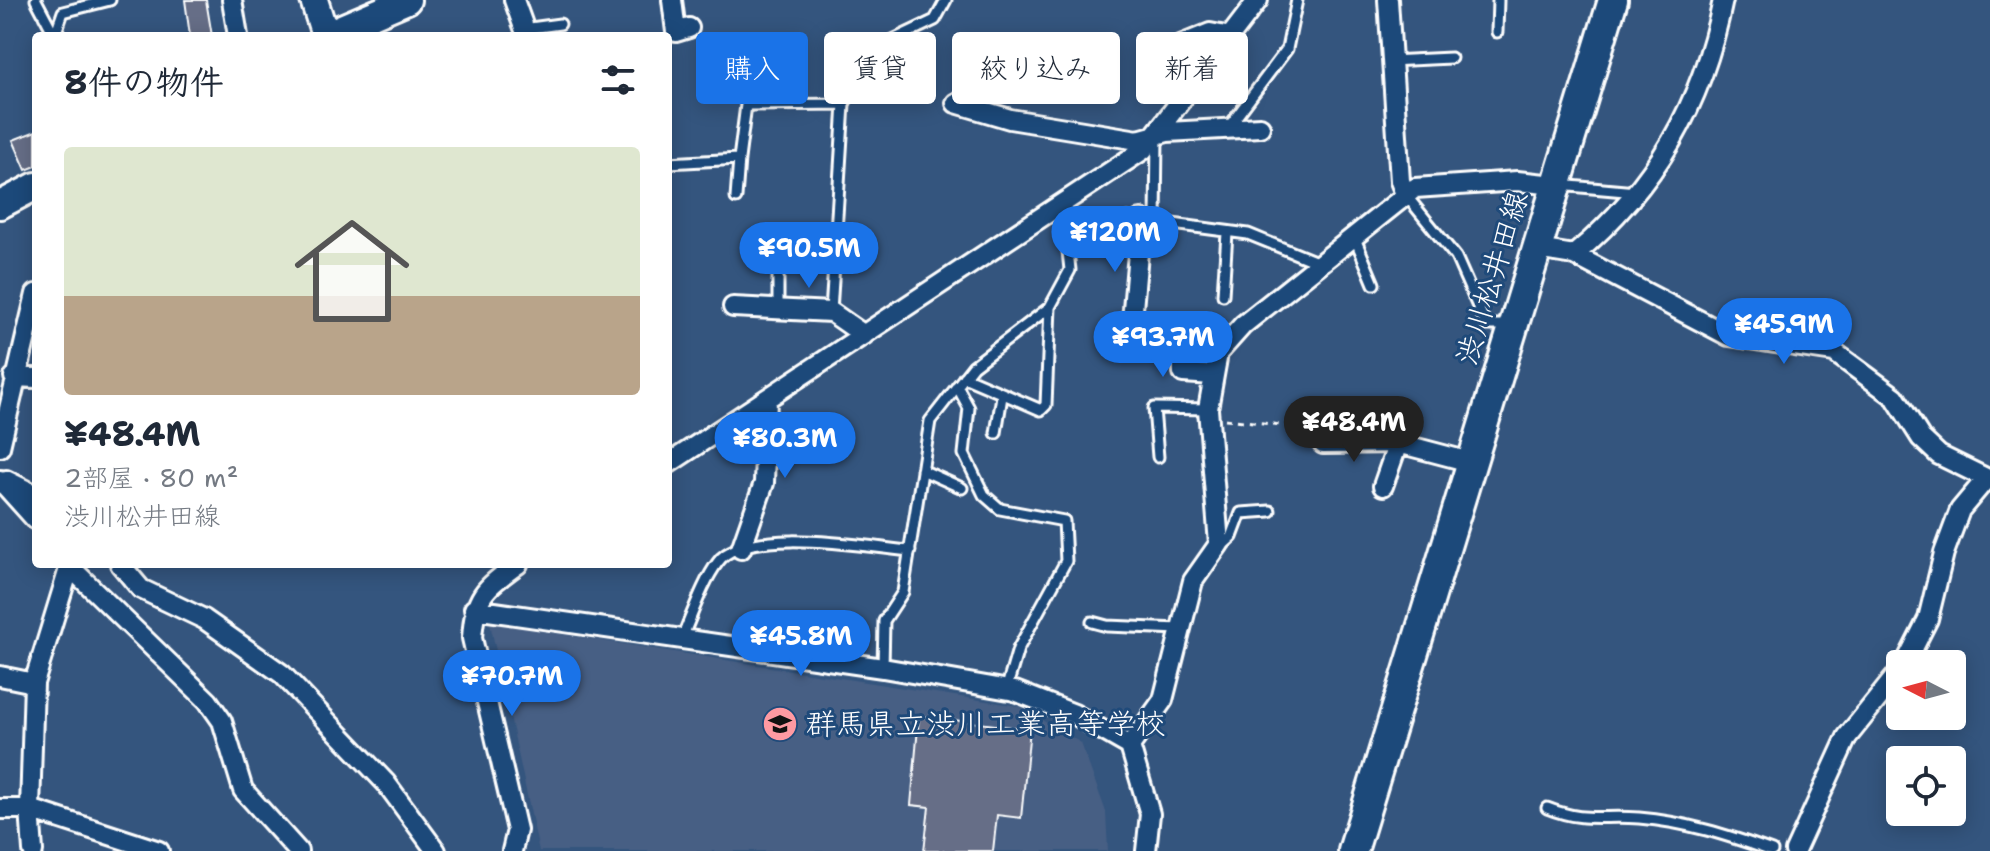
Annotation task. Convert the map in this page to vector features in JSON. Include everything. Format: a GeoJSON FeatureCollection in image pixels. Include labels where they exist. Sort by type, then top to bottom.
{"type":"FeatureCollection","features":[{"type":"Feature","properties":{"kind":"main road","name":"渋川松井田線"},"geometry":{"type":"LineString","coordinates":[[1353,851],[1613,0]]}},
{"type":"Feature","properties":{"kind":"street"},"geometry":{"type":"LineString","coordinates":[[232,0],[237,32]]}},
{"type":"Feature","properties":{"kind":"street"},"geometry":{"type":"LineString","coordinates":[[314,0],[323,32]]}},
{"type":"Feature","properties":{"kind":"street"},"geometry":{"type":"LineString","coordinates":[[331,32],[407,0]]}},
{"type":"Feature","properties":{"kind":"street"},"geometry":{"type":"LineString","coordinates":[[514,0],[525,32]]}},
{"type":"Feature","properties":{"kind":"street"},"geometry":{"type":"LineString","coordinates":[[672,0],[676,32],[689,28]]}},
{"type":"Feature","properties":{"kind":"street"},"geometry":{"type":"LineString","coordinates":[[1235,32],[1258,0]]}},
{"type":"Feature","properties":{"kind":"street"},"geometry":{"type":"LineString","coordinates":[[1388,0],[1389,61],[1400,181],[1405,194]]}},
{"type":"Feature","properties":{"kind":"street"},"geometry":{"type":"LineString","coordinates":[[1574,255],[1615,221],[1665,153],[1702,82],[1723,0]]}},
{"type":"Feature","properties":{"kind":"street"},"geometry":{"type":"LineString","coordinates":[[959,104],[1010,119],[1138,140],[1157,133],[1260,127]]}},
{"type":"Feature","properties":{"kind":"street"},"geometry":{"type":"LineString","coordinates":[[672,461],[1143,150],[1179,104]]}},
{"type":"Feature","properties":{"kind":"street"},"geometry":{"type":"LineString","coordinates":[[1130,746],[1163,700],[1193,581],[1219,544],[1209,413],[1218,353],[1243,325],[1415,188],[1517,181],[1555,185]]}},
{"type":"Feature","properties":{"kind":"street"},"geometry":{"type":"LineString","coordinates":[[0,205],[32,188]]}},
{"type":"Feature","properties":{"kind":"street"},"geometry":{"type":"LineString","coordinates":[[1148,220],[1131,332],[1182,336],[1183,373],[1213,375]]}},
{"type":"Feature","properties":{"kind":"street"},"geometry":{"type":"LineString","coordinates":[[1537,249],[1574,255],[1729,336],[1834,352],[1895,397],[1921,438],[1939,455],[1988,479],[1960,510],[1944,553],[1928,619],[1912,650]]}},
{"type":"Feature","properties":{"kind":"street"},"geometry":{"type":"LineString","coordinates":[[733,307],[831,312],[864,335]]}},
{"type":"Feature","properties":{"kind":"street"},"geometry":{"type":"LineString","coordinates":[[0,447],[32,309]]}},
{"type":"Feature","properties":{"kind":"street"},"geometry":{"type":"LineString","coordinates":[[14,377],[32,378]]}},
{"type":"Feature","properties":{"kind":"street"},"geometry":{"type":"LineString","coordinates":[[741,549],[764,483],[767,399]]}},
{"type":"Feature","properties":{"kind":"street"},"geometry":{"type":"LineString","coordinates":[[1383,486],[1398,443]]}},
{"type":"Feature","properties":{"kind":"street"},"geometry":{"type":"LineString","coordinates":[[1323,444],[1398,443],[1474,463]]}},
{"type":"Feature","properties":{"kind":"street"},"geometry":{"type":"LineString","coordinates":[[0,479],[32,493]]}},
{"type":"Feature","properties":{"kind":"street"},"geometry":{"type":"LineString","coordinates":[[0,479],[32,515]]}},
{"type":"Feature","properties":{"kind":"street"},"geometry":{"type":"LineString","coordinates":[[33,847],[30,809],[34,683],[67,568]]}},
{"type":"Feature","properties":{"kind":"street"},"geometry":{"type":"LineString","coordinates":[[70,568],[208,701],[222,721],[243,790],[298,851]]}},
{"type":"Feature","properties":{"kind":"street"},"geometry":{"type":"LineString","coordinates":[[123,568],[141,589],[204,619],[282,674],[386,783],[436,851]]}},
{"type":"Feature","properties":{"kind":"street"},"geometry":{"type":"LineString","coordinates":[[512,851],[517,830],[472,638],[474,609],[484,589],[513,568]]}},
{"type":"Feature","properties":{"kind":"street"},"geometry":{"type":"LineString","coordinates":[[474,609],[883,668],[1006,690],[1074,714],[1130,746],[1150,814],[1146,851]]}},
{"type":"Feature","properties":{"kind":"street"},"geometry":{"type":"LineString","coordinates":[[0,676],[34,683]]}},
{"type":"Feature","properties":{"kind":"street"},"geometry":{"type":"LineString","coordinates":[[1795,851],[1847,737],[1886,688]]}},
{"type":"Feature","properties":{"kind":"street"},"geometry":{"type":"LineString","coordinates":[[0,809],[30,809],[159,851]]}},
{"type":"Feature","properties":{"kind":"lane"},"geometry":{"type":"LineString","coordinates":[[36,0],[53,32]]}},
{"type":"Feature","properties":{"kind":"lane"},"geometry":{"type":"LineString","coordinates":[[56,32],[63,12],[110,0]]}},
{"type":"Feature","properties":{"kind":"lane"},"geometry":{"type":"LineString","coordinates":[[910,32],[935,20],[946,0]]}},
{"type":"Feature","properties":{"kind":"lane"},"geometry":{"type":"LineString","coordinates":[[1228,128],[1287,49],[1297,0]]}},
{"type":"Feature","properties":{"kind":"lane"},"geometry":{"type":"LineString","coordinates":[[1497,32],[1498,0]]}},
{"type":"Feature","properties":{"kind":"lane"},"geometry":{"type":"LineString","coordinates":[[525,32],[560,24]]}},
{"type":"Feature","properties":{"kind":"lane"},"geometry":{"type":"LineString","coordinates":[[1389,61],[1451,58]]}},
{"type":"Feature","properties":{"kind":"lane"},"geometry":{"type":"LineString","coordinates":[[736,198],[746,105],[844,104],[831,312]]}},
{"type":"Feature","properties":{"kind":"lane"},"geometry":{"type":"LineString","coordinates":[[1148,220],[1157,133]]}},
{"type":"Feature","properties":{"kind":"lane"},"geometry":{"type":"LineString","coordinates":[[672,163],[739,159]]}},
{"type":"Feature","properties":{"kind":"lane"},"geometry":{"type":"LineString","coordinates":[[1555,185],[1636,192]]}},
{"type":"Feature","properties":{"kind":"lane"},"geometry":{"type":"LineString","coordinates":[[1405,194],[1456,257],[1486,325],[1513,325]]}},
{"type":"Feature","properties":{"kind":"lane"},"geometry":{"type":"LineString","coordinates":[[883,668],[884,621],[903,592],[930,421],[973,366],[1050,307],[1070,270],[1063,203]]}},
{"type":"Feature","properties":{"kind":"lane"},"geometry":{"type":"LineString","coordinates":[[1069,245],[1100,223],[1148,220],[1248,234],[1320,264]]}},
{"type":"Feature","properties":{"kind":"lane"},"geometry":{"type":"LineString","coordinates":[[1223,295],[1227,233]]}},
{"type":"Feature","properties":{"kind":"lane"},"geometry":{"type":"LineString","coordinates":[[1354,236],[1374,284]]}},
{"type":"Feature","properties":{"kind":"lane"},"geometry":{"type":"LineString","coordinates":[[778,274],[778,308]]}},
{"type":"Feature","properties":{"kind":"lane"},"geometry":{"type":"LineString","coordinates":[[961,382],[1041,410],[1046,405],[1050,307]]}},
{"type":"Feature","properties":{"kind":"lane"},"geometry":{"type":"LineString","coordinates":[[961,382],[969,408],[964,454],[984,495],[1000,509],[1064,521],[1066,561],[1018,649],[1006,690]]}},
{"type":"Feature","properties":{"kind":"lane"},"geometry":{"type":"LineString","coordinates":[[996,433],[1002,396]]}},
{"type":"Feature","properties":{"kind":"lane"},"geometry":{"type":"LineString","coordinates":[[1158,457],[1154,408],[1209,413]]}},
{"type":"Feature","properties":{"kind":"lane"},"geometry":{"type":"LineString","coordinates":[[922,470],[962,488]]}},
{"type":"Feature","properties":{"kind":"lane"},"geometry":{"type":"LineString","coordinates":[[1207,561],[1232,537],[1241,513],[1270,511]]}},
{"type":"Feature","properties":{"kind":"lane"},"geometry":{"type":"LineString","coordinates":[[681,640],[719,560],[754,542],[813,541],[910,551]]}},
{"type":"Feature","properties":{"kind":"lane"},"geometry":{"type":"LineString","coordinates":[[1092,622],[1107,626],[1180,629]]}},
{"type":"Feature","properties":{"kind":"lane"},"geometry":{"type":"LineString","coordinates":[[1547,808],[1575,819],[1636,818],[1703,826],[1772,851]]}},
{"type":"Feature","properties":{"kind":"path"},"geometry":{"type":"LineString","coordinates":[[1209,413],[1282,425]]}},
{"type":"Feature","properties":{"kind":"shaded area","name":"群馬県立渋川工業高等学校"},"geometry":{"type":"Polygon","coordinates":[[[490,623],[1018,706],[1081,743],[1106,812],[1108,851],[539,851],[490,623]]]}},
{"type":"Feature","properties":{"kind":"building"},"geometry":{"type":"Polygon","coordinates":[[[185,0],[206,0],[211,32],[189,32],[185,0]]]}},
{"type":"Feature","properties":{"kind":"building"},"geometry":{"type":"Polygon","coordinates":[[[32,133],[32,168],[26,170],[13,140],[32,133]]]}},
{"type":"Feature","properties":{"kind":"building"},"geometry":{"type":"Polygon","coordinates":[[[919,716],[1030,729],[1021,818],[997,815],[993,851],[924,851],[929,807],[911,805],[919,716]]]}},
{"type":"Feature","properties":{"kind":"place","name":"群馬県立渋川工業高等学校"},"geometry":{"type":"Point","coordinates":[780,724]}}]}
